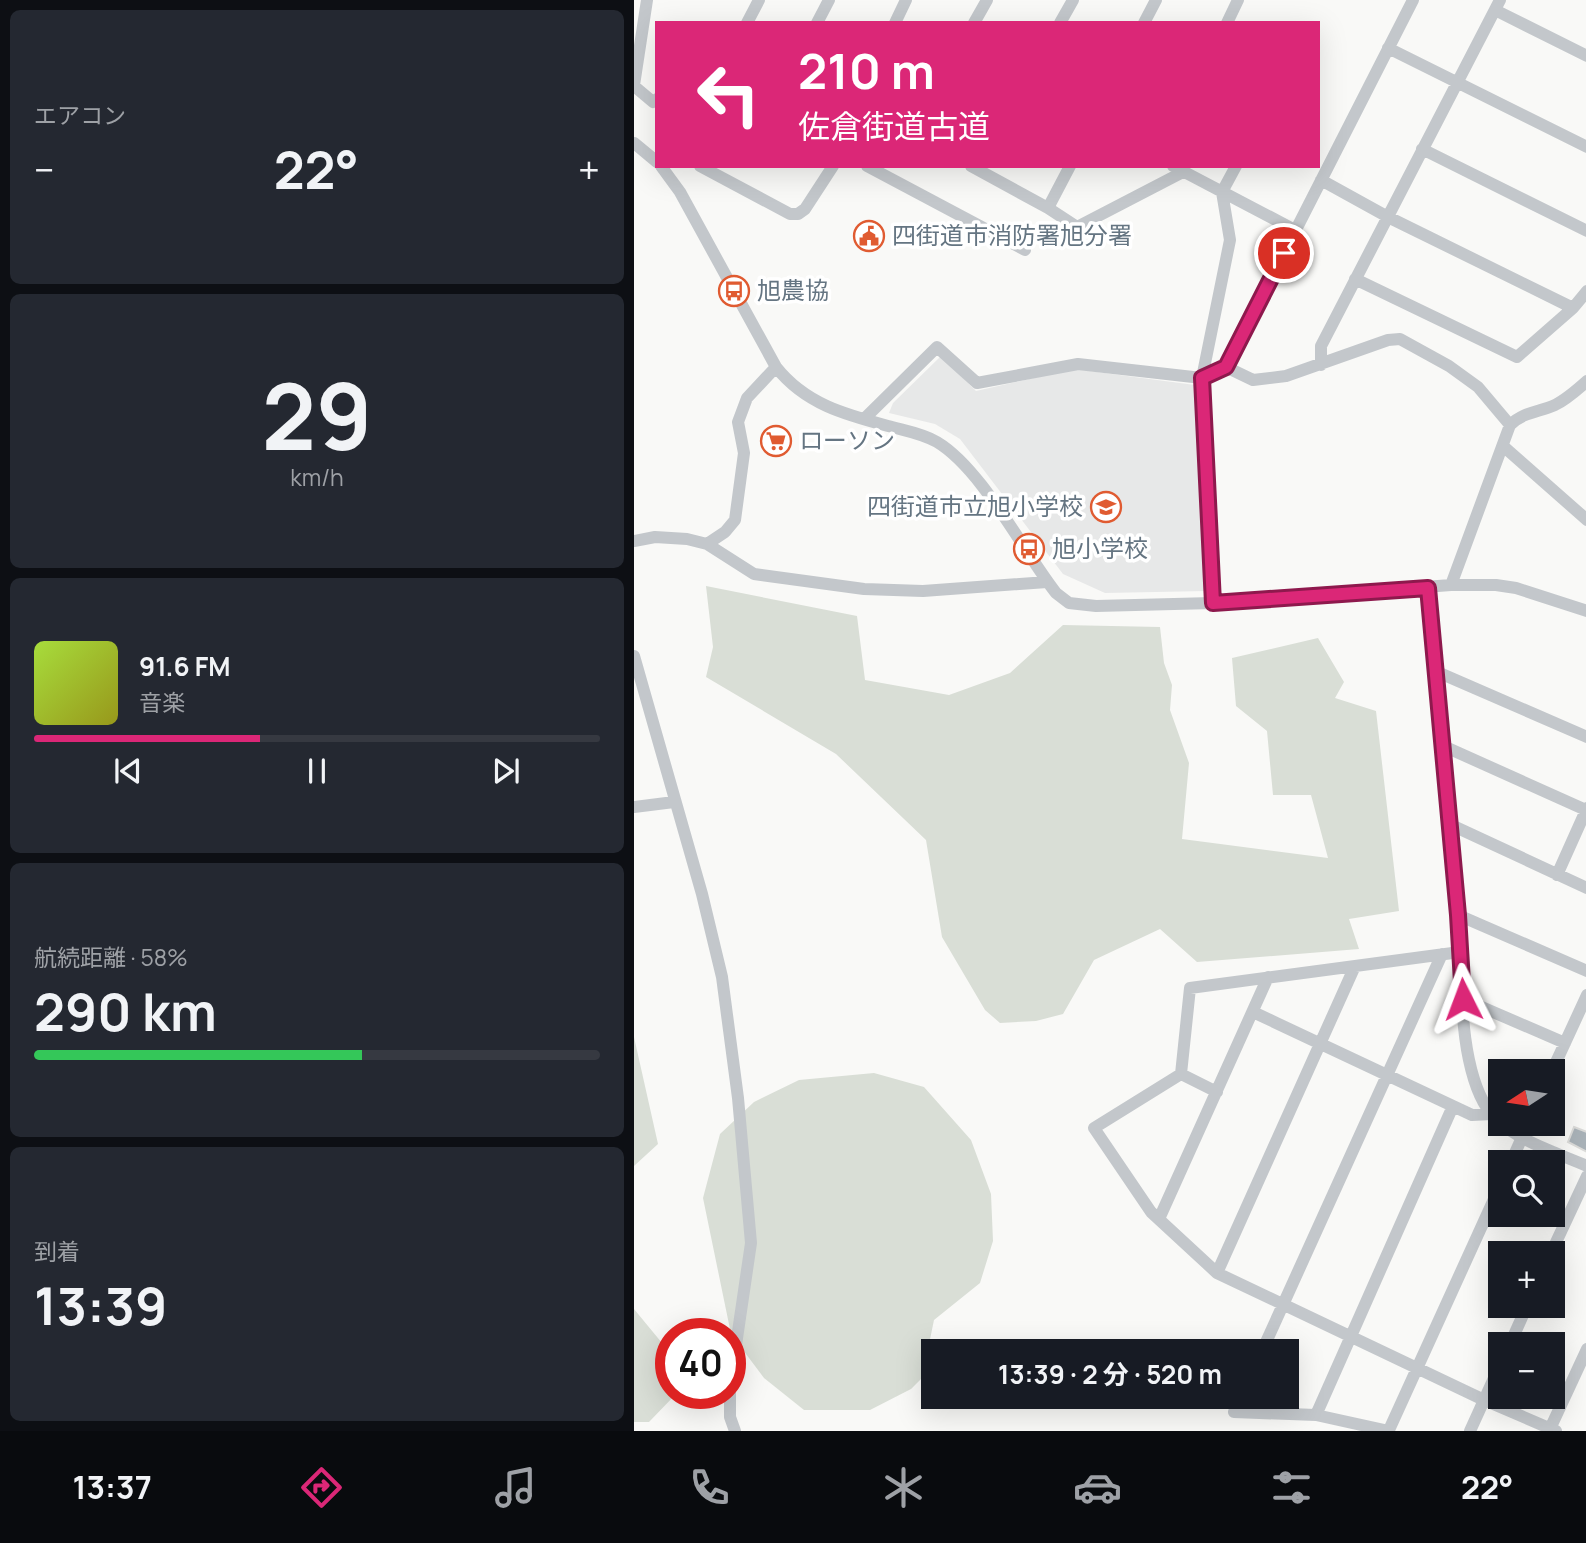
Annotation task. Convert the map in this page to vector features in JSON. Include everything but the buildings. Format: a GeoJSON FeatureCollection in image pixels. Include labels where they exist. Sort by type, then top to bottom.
{"type":"FeatureCollection","features":[{"type":"Feature","properties":{"kind":"street"},"geometry":{"type":"LineString","coordinates":[[647,0],[634,86],[653,102],[655,100]]}},
{"type":"Feature","properties":{"kind":"street"},"geometry":{"type":"LineString","coordinates":[[748,21],[759,0]]}},
{"type":"Feature","properties":{"kind":"street"},"geometry":{"type":"LineString","coordinates":[[818,21],[829,0]]}},
{"type":"Feature","properties":{"kind":"street"},"geometry":{"type":"LineString","coordinates":[[896,21],[906,0]]}},
{"type":"Feature","properties":{"kind":"street"},"geometry":{"type":"LineString","coordinates":[[975,21],[987,0]]}},
{"type":"Feature","properties":{"kind":"street"},"geometry":{"type":"LineString","coordinates":[[1061,21],[1073,0]]}},
{"type":"Feature","properties":{"kind":"street"},"geometry":{"type":"LineString","coordinates":[[1145,21],[1156,0]]}},
{"type":"Feature","properties":{"kind":"street"},"geometry":{"type":"LineString","coordinates":[[1228,21],[1238,0]]}},
{"type":"Feature","properties":{"kind":"street"},"geometry":{"type":"LineString","coordinates":[[864,419],[937,347],[976,383],[1078,364],[1202,378],[1226,367],[1413,0]]}},
{"type":"Feature","properties":{"kind":"street"},"geometry":{"type":"LineString","coordinates":[[1321,365],[1321,346],[1498,5],[1587,56]]}},
{"type":"Feature","properties":{"kind":"street"},"geometry":{"type":"LineString","coordinates":[[1388,48],[1587,147]]}},
{"type":"Feature","properties":{"kind":"street"},"geometry":{"type":"LineString","coordinates":[[634,143],[655,160]]}},
{"type":"Feature","properties":{"kind":"street"},"geometry":{"type":"LineString","coordinates":[[1422,149],[1587,231]]}},
{"type":"Feature","properties":{"kind":"street"},"geometry":{"type":"LineString","coordinates":[[662,168],[680,192],[776,367],[787,381],[829,409],[917,433],[949,450],[978,481],[1047,582],[1069,603],[1082,606],[1213,603],[1451,585],[1496,585],[1516,588],[1587,611]]}},
{"type":"Feature","properties":{"kind":"street"},"geometry":{"type":"LineString","coordinates":[[704,168],[790,214],[798,214],[805,209],[832,168]]}},
{"type":"Feature","properties":{"kind":"street"},"geometry":{"type":"LineString","coordinates":[[871,168],[1025,250]]}},
{"type":"Feature","properties":{"kind":"street"},"geometry":{"type":"LineString","coordinates":[[978,168],[1077,227],[1178,169],[1296,230]]}},
{"type":"Feature","properties":{"kind":"street"},"geometry":{"type":"LineString","coordinates":[[1048,208],[1069,168]]}},
{"type":"Feature","properties":{"kind":"street"},"geometry":{"type":"LineString","coordinates":[[1213,603],[1202,378],[1230,240],[1223,192],[1236,168]]}},
{"type":"Feature","properties":{"kind":"street"},"geometry":{"type":"LineString","coordinates":[[1321,180],[1388,217],[1573,308]]}},
{"type":"Feature","properties":{"kind":"street"},"geometry":{"type":"LineString","coordinates":[[1355,279],[1517,357],[1573,308],[1587,291]]}},
{"type":"Feature","properties":{"kind":"street"},"geometry":{"type":"LineString","coordinates":[[1226,367],[1254,380],[1286,376],[1388,340],[1400,340],[1449,366],[1478,387],[1510,425]]}},
{"type":"Feature","properties":{"kind":"street"},"geometry":{"type":"LineString","coordinates":[[707,544],[725,532],[735,520],[744,453],[738,422],[747,398],[776,367]]}},
{"type":"Feature","properties":{"kind":"street"},"geometry":{"type":"LineString","coordinates":[[1451,585],[1510,425],[1517,418],[1554,405],[1570,396],[1587,381]]}},
{"type":"Feature","properties":{"kind":"street"},"geometry":{"type":"LineString","coordinates":[[1503,446],[1587,520]]}},
{"type":"Feature","properties":{"kind":"street"},"geometry":{"type":"LineString","coordinates":[[634,541],[655,537],[687,539],[707,544],[754,574],[864,589],[923,591],[1047,582]]}},
{"type":"Feature","properties":{"kind":"street"},"geometry":{"type":"LineString","coordinates":[[1428,588],[1470,1063],[1488,1109]]}},
{"type":"Feature","properties":{"kind":"street"},"geometry":{"type":"LineString","coordinates":[[634,656],[702,894],[722,977],[738,1098],[751,1244],[740,1318]]}},
{"type":"Feature","properties":{"kind":"street"},"geometry":{"type":"LineString","coordinates":[[1435,671],[1587,737]]}},
{"type":"Feature","properties":{"kind":"street"},"geometry":{"type":"LineString","coordinates":[[1441,745],[1586,809],[1557,875]]}},
{"type":"Feature","properties":{"kind":"street"},"geometry":{"type":"LineString","coordinates":[[634,807],[674,802]]}},
{"type":"Feature","properties":{"kind":"street"},"geometry":{"type":"LineString","coordinates":[[1449,824],[1587,888]]}},
{"type":"Feature","properties":{"kind":"street"},"geometry":{"type":"LineString","coordinates":[[1458,915],[1587,971]]}},
{"type":"Feature","properties":{"kind":"street"},"geometry":{"type":"LineString","coordinates":[[1181,1074],[1190,988],[1460,952]]}},
{"type":"Feature","properties":{"kind":"street"},"geometry":{"type":"LineString","coordinates":[[1267,1339],[1442,954]]}},
{"type":"Feature","properties":{"kind":"street"},"geometry":{"type":"LineString","coordinates":[[1217,1273],[1355,966]]}},
{"type":"Feature","properties":{"kind":"street"},"geometry":{"type":"LineString","coordinates":[[1159,1219],[1268,977]]}},
{"type":"Feature","properties":{"kind":"street"},"geometry":{"type":"LineString","coordinates":[[1558,1059],[1587,995]]}},
{"type":"Feature","properties":{"kind":"street"},"geometry":{"type":"LineString","coordinates":[[1463,999],[1565,1043]]}},
{"type":"Feature","properties":{"kind":"street"},"geometry":{"type":"LineString","coordinates":[[1252,1012],[1453,1107],[1472,1115],[1488,1114]]}},
{"type":"Feature","properties":{"kind":"street"},"geometry":{"type":"LineString","coordinates":[[1181,1074],[1217,1092]]}},
{"type":"Feature","properties":{"kind":"street"},"geometry":{"type":"LineString","coordinates":[[1181,1074],[1094,1128],[1151,1212],[1217,1273],[1552,1430],[1587,1349]]}},
{"type":"Feature","properties":{"kind":"street"},"geometry":{"type":"LineString","coordinates":[[1316,1415],[1453,1107]]}},
{"type":"Feature","properties":{"kind":"street"},"geometry":{"type":"LineString","coordinates":[[1516,1150],[1522,1137],[1587,1166]]}},
{"type":"Feature","properties":{"kind":"street"},"geometry":{"type":"LineString","coordinates":[[1557,1241],[1587,1176]]}},
{"type":"Feature","properties":{"kind":"street"},"geometry":{"type":"LineString","coordinates":[[1235,1409],[1234,1412],[1316,1415],[1389,1431],[1488,1213]]}},
{"type":"Feature","properties":{"kind":"street"},"geometry":{"type":"LineString","coordinates":[[1470,1431],[1488,1391]]}},
{"type":"Feature","properties":{"kind":"street"},"geometry":{"type":"LineString","coordinates":[[730,1409],[735,1431]]}},
{"type":"Feature","properties":{"kind":"shaded area","name":"四街道市立旭小学校"},"geometry":{"type":"Polygon","coordinates":[[[941,356],[976,391],[1074,369],[1195,385],[1206,591],[1105,593],[1063,574],[960,439],[935,424],[889,413],[893,403],[941,356]]]}},
{"type":"Feature","properties":{"kind":"shaded area"},"geometry":{"type":"Polygon","coordinates":[[[706,586],[857,616],[865,680],[949,695],[1010,673],[1063,625],[1160,627],[1164,663],[1172,685],[1170,710],[1189,763],[1182,839],[1328,858],[1311,795],[1273,795],[1267,731],[1236,706],[1232,658],[1318,638],[1344,682],[1335,698],[1376,711],[1399,911],[1349,919],[1359,949],[1197,962],[1160,929],[1094,960],[1063,1014],[1036,1021],[1000,1023],[985,1010],[942,937],[926,840],[836,754],[706,677],[713,647],[706,586]]]}},
{"type":"Feature","properties":{"kind":"shaded area"},"geometry":{"type":"Polygon","coordinates":[[[634,1037],[658,1144],[634,1166],[634,1037]]]}},
{"type":"Feature","properties":{"kind":"shaded area"},"geometry":{"type":"Polygon","coordinates":[[[874,1073],[924,1087],[971,1140],[991,1194],[993,1241],[980,1283],[934,1320],[930,1339],[921,1339],[921,1379],[911,1389],[870,1410],[804,1410],[764,1378],[746,1354],[746,1318],[728,1318],[703,1198],[720,1134],[754,1102],[799,1080],[874,1073]]]}},
{"type":"Feature","properties":{"kind":"shaded area"},"geometry":{"type":"Polygon","coordinates":[[[634,1309],[655,1334],[655,1409],[662,1409],[649,1422],[634,1422],[634,1309]]]}},
{"type":"Feature","properties":{"kind":"place","name":"四街道市消防署旭分署"},"geometry":{"type":"Point","coordinates":[869,236]}},
{"type":"Feature","properties":{"kind":"place","name":"旭農協"},"geometry":{"type":"Point","coordinates":[734,291]}},
{"type":"Feature","properties":{"kind":"place","name":"ローソン"},"geometry":{"type":"Point","coordinates":[776,441]}},
{"type":"Feature","properties":{"kind":"place","name":"四街道市立旭小学校"},"geometry":{"type":"Point","coordinates":[1106,507]}},
{"type":"Feature","properties":{"kind":"place","name":"旭小学校"},"geometry":{"type":"Point","coordinates":[1029,549]}},
{"type":"Feature","properties":{"kind":"route"},"geometry":{"type":"LineString","coordinates":[[1284,253],[1226,367],[1202,378],[1213,603],[1428,588],[1458,915],[1463,999]]}}]}
